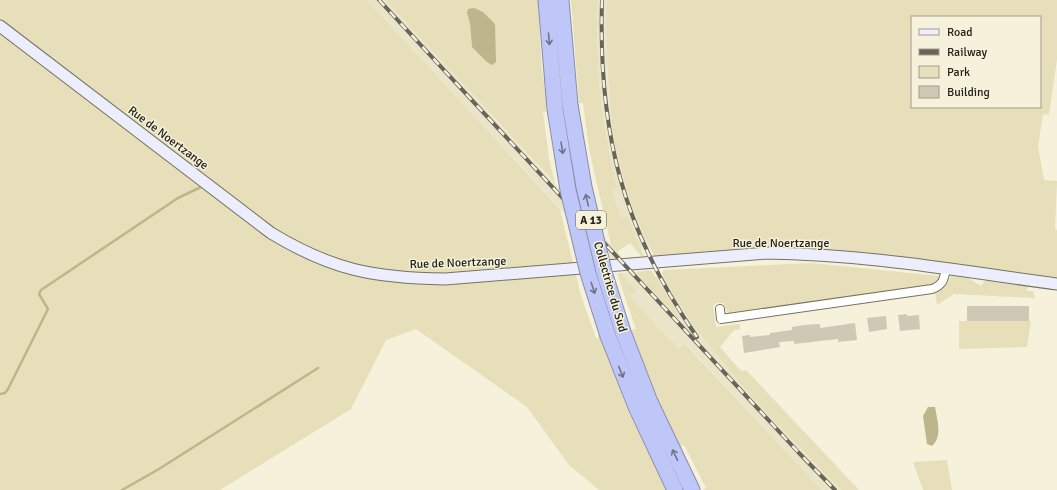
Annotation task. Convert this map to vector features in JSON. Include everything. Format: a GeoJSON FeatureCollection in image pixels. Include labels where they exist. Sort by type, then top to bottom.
{"type":"FeatureCollection","features":[{"type":"Feature","properties":{"kind":"highway","name":"Collectrice du Sud"},"geometry":{"type":"LineString","coordinates":[[546,0],[556,109],[568,190],[588,273],[608,336],[636,407],[675,490]]}},
{"type":"Feature","properties":{"kind":"highway","name":"Collectrice du Sud"},"geometry":{"type":"LineString","coordinates":[[561,0],[570,105],[586,195],[604,272],[623,332],[650,402],[692,490]]}},
{"type":"Feature","properties":{"kind":"main road","name":"Rue de Noertzange"},"geometry":{"type":"LineString","coordinates":[[0,26],[271,233],[311,256],[365,273],[393,277],[445,279],[766,253],[854,257],[1057,284]]}},
{"type":"Feature","properties":{"kind":"street"},"geometry":{"type":"LineString","coordinates":[[720,309],[721,319],[932,289],[939,286],[944,281],[946,269]]}},
{"type":"Feature","properties":{"kind":"shaded area"},"geometry":{"type":"Polygon","coordinates":[[[367,0],[385,0],[623,258],[608,260],[367,0]]]}},
{"type":"Feature","properties":{"kind":"shaded area"},"geometry":{"type":"Polygon","coordinates":[[[598,0],[607,0],[607,70],[609,100],[624,179],[650,248],[641,250],[627,217],[621,218],[612,191],[618,189],[608,152],[598,80],[598,0]]]}},
{"type":"Feature","properties":{"kind":"shaded area"},"geometry":{"type":"Polygon","coordinates":[[[474,8],[483,12],[495,24],[496,62],[492,65],[472,47],[470,23],[467,13],[468,9],[474,8]]]}},
{"type":"Feature","properties":{"kind":"shaded area"},"geometry":{"type":"Polygon","coordinates":[[[635,272],[678,318],[654,277],[663,276],[687,315],[719,359],[802,451],[841,490],[822,490],[686,344],[679,349],[629,296],[637,291],[621,273],[635,272]]]}},
{"type":"Feature","properties":{"kind":"shaded area"},"geometry":{"type":"Polygon","coordinates":[[[928,407],[935,407],[938,422],[937,438],[932,446],[927,444],[923,416],[928,407]]]}},
{"type":"Feature","properties":{"kind":"green space"},"geometry":{"type":"Polygon","coordinates":[[[0,0],[367,0],[560,209],[581,296],[596,338],[600,338],[628,411],[666,490],[599,490],[569,465],[527,407],[416,329],[386,340],[351,409],[220,490],[0,490],[0,0]]]}},
{"type":"Feature","properties":{"kind":"green space"},"geometry":{"type":"Polygon","coordinates":[[[385,0],[538,0],[542,71],[548,111],[543,112],[549,159],[555,183],[385,0]],[[470,23],[472,47],[487,62],[470,23]]]}},
{"type":"Feature","properties":{"kind":"green space"},"geometry":{"type":"Polygon","coordinates":[[[571,0],[598,0],[600,95],[607,141],[618,189],[612,191],[621,218],[627,216],[644,257],[642,257],[630,243],[617,252],[611,245],[589,149],[583,103],[579,103],[571,0]]]}},
{"type":"Feature","properties":{"kind":"green space"},"geometry":{"type":"Polygon","coordinates":[[[607,0],[1057,0],[1057,59],[1049,115],[1043,114],[1038,147],[1044,180],[1057,181],[1055,229],[1057,230],[1057,279],[870,254],[808,249],[741,250],[654,256],[633,208],[618,157],[611,113],[607,68],[607,0]]]}},
{"type":"Feature","properties":{"kind":"green space"},"geometry":{"type":"Polygon","coordinates":[[[812,263],[940,276],[937,282],[933,285],[735,317],[728,313],[723,303],[716,303],[713,306],[716,327],[740,324],[740,329],[734,330],[720,347],[741,371],[746,370],[859,490],[841,490],[767,414],[732,374],[699,332],[674,296],[662,273],[664,270],[812,263]]]}},
{"type":"Feature","properties":{"kind":"green space"},"geometry":{"type":"Polygon","coordinates":[[[651,270],[680,318],[678,318],[635,272],[651,270]]]}},
{"type":"Feature","properties":{"kind":"green space"},"geometry":{"type":"Polygon","coordinates":[[[621,273],[637,291],[629,296],[679,349],[685,344],[822,490],[703,490],[706,488],[684,445],[680,447],[658,399],[631,330],[636,329],[617,274],[621,273]]]}},
{"type":"Feature","properties":{"kind":"green space"},"geometry":{"type":"Polygon","coordinates":[[[951,276],[968,278],[981,286],[986,280],[1028,285],[1027,291],[1033,291],[1035,298],[954,294],[937,305],[935,292],[945,287],[951,276]]]}},
{"type":"Feature","properties":{"kind":"green space"},"geometry":{"type":"Polygon","coordinates":[[[959,321],[1031,321],[1027,347],[959,349],[959,321]]]}},
{"type":"Feature","properties":{"kind":"green space"},"geometry":{"type":"Polygon","coordinates":[[[947,460],[952,490],[923,490],[913,462],[947,460]]]}},
{"type":"Feature","properties":{"kind":"building"},"geometry":{"type":"Polygon","coordinates":[[[967,306],[1029,306],[1029,321],[967,321],[967,306]]]}},
{"type":"Feature","properties":{"kind":"building"},"geometry":{"type":"Polygon","coordinates":[[[907,314],[907,316],[919,315],[920,329],[900,331],[898,315],[907,314]]]}},
{"type":"Feature","properties":{"kind":"building"},"geometry":{"type":"Polygon","coordinates":[[[886,316],[887,329],[869,332],[867,318],[886,316]]]}},
{"type":"Feature","properties":{"kind":"building"},"geometry":{"type":"Polygon","coordinates":[[[855,323],[857,340],[838,342],[838,339],[794,344],[794,341],[779,342],[780,347],[744,353],[742,336],[750,335],[750,337],[770,335],[770,333],[792,330],[792,327],[804,325],[820,324],[820,328],[855,323]]]}},
{"type":"Feature","properties":{"kind":"waterway"},"geometry":{"type":"LineString","coordinates":[[0,394],[5,393],[8,389],[48,309],[39,294],[41,290],[178,198],[201,187]]}},
{"type":"Feature","properties":{"kind":"waterway"},"geometry":{"type":"LineString","coordinates":[[122,490],[159,469],[318,368]]}},
{"type":"Feature","properties":{"kind":"railway"},"geometry":{"type":"LineString","coordinates":[[379,0],[835,490]]}},
{"type":"Feature","properties":{"kind":"railway"},"geometry":{"type":"LineString","coordinates":[[602,0],[602,48],[605,93],[611,136],[620,177],[633,217],[650,257],[671,297],[697,337]]}}]}
